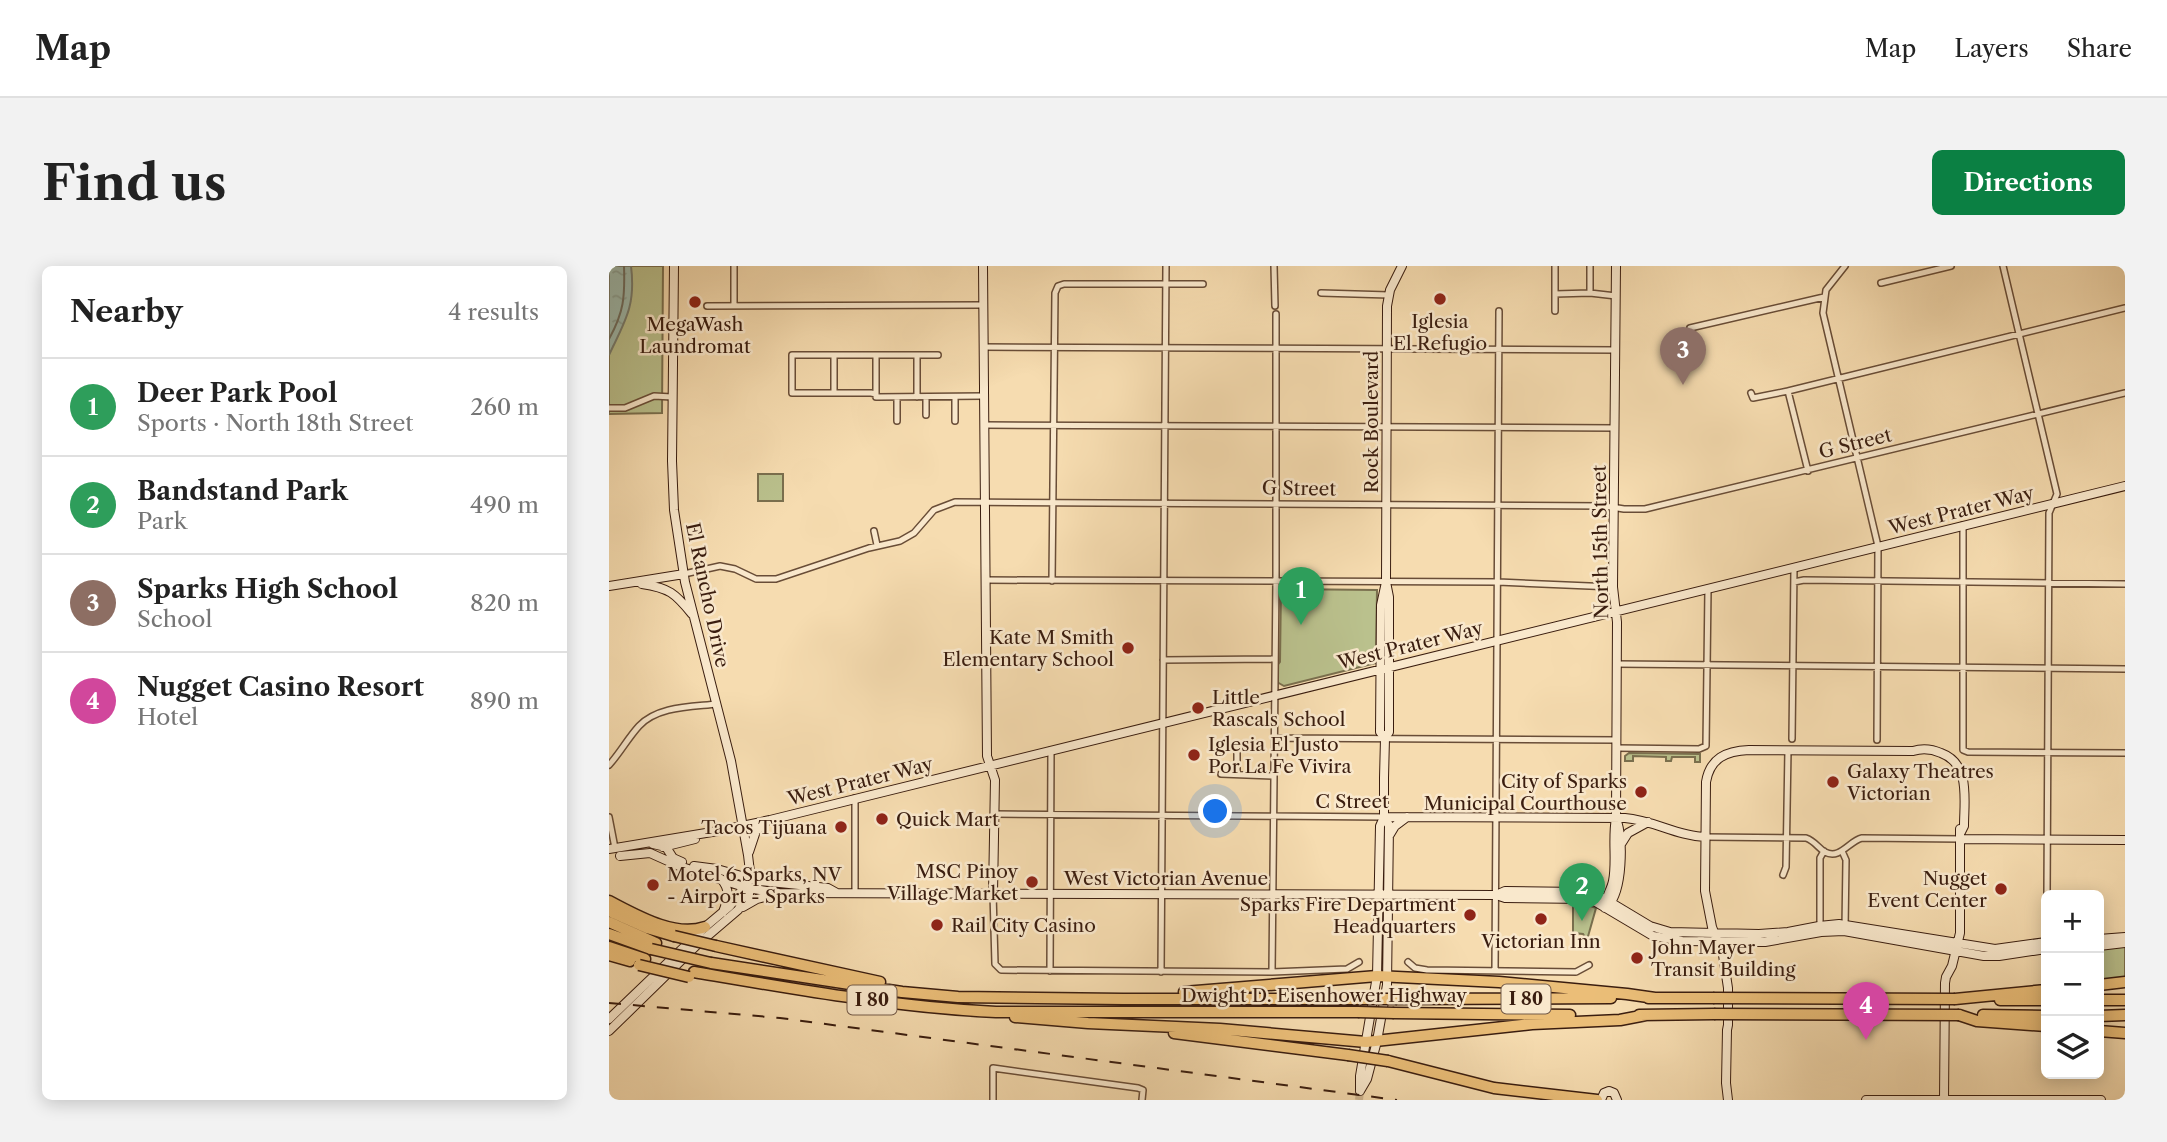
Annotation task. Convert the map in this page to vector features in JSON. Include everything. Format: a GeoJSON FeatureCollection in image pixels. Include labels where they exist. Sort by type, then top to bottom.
{"type":"FeatureCollection","features":[{"type":"Feature","properties":{"kind":"highway"},"geometry":{"type":"LineString","coordinates":[[609,901],[677,929],[696,930],[705,927]]}},
{"type":"Feature","properties":{"kind":"highway"},"geometry":{"type":"LineString","coordinates":[[609,912],[674,936],[879,982],[902,992]]}},
{"type":"Feature","properties":{"kind":"highway"},"geometry":{"type":"LineString","coordinates":[[609,922],[653,946]]}},
{"type":"Feature","properties":{"kind":"highway","name":"Dwight D. Eisenhower Highway"},"geometry":{"type":"LineString","coordinates":[[609,934],[711,963],[902,992],[981,998],[2041,1000]]}},
{"type":"Feature","properties":{"kind":"highway","name":"Dwight D. Eisenhower Highway"},"geometry":{"type":"LineString","coordinates":[[609,947],[642,962],[692,975],[904,1005],[996,1012],[2041,1016]]}},
{"type":"Feature","properties":{"kind":"highway"},"geometry":{"type":"LineString","coordinates":[[609,955],[642,962]]}},
{"type":"Feature","properties":{"kind":"highway"},"geometry":{"type":"LineString","coordinates":[[1123,999],[1157,993],[1383,976],[1499,982],[1655,998]]}},
{"type":"Feature","properties":{"kind":"highway"},"geometry":{"type":"LineString","coordinates":[[2104,984],[2125,982]]}},
{"type":"Feature","properties":{"kind":"highway"},"geometry":{"type":"LineString","coordinates":[[1955,999],[2041,990]]}},
{"type":"Feature","properties":{"kind":"highway"},"geometry":{"type":"LineString","coordinates":[[2104,1000],[2125,1000]]}},
{"type":"Feature","properties":{"kind":"highway"},"geometry":{"type":"LineString","coordinates":[[996,1012],[1020,1018],[1220,1029],[1371,1042],[1532,1024],[1620,1020],[1646,1015]]}},
{"type":"Feature","properties":{"kind":"highway"},"geometry":{"type":"LineString","coordinates":[[1959,1015],[1977,1021],[2041,1026]]}},
{"type":"Feature","properties":{"kind":"highway"},"geometry":{"type":"LineString","coordinates":[[2104,1016],[2125,1016]]}},
{"type":"Feature","properties":{"kind":"highway"},"geometry":{"type":"LineString","coordinates":[[1131,1026],[1144,1030],[1388,1061],[1494,1088],[1599,1100]]}},
{"type":"Feature","properties":{"kind":"highway"},"geometry":{"type":"LineString","coordinates":[[2104,1031],[2125,1033]]}},
{"type":"Feature","properties":{"kind":"main road","name":"El Rancho Drive"},"geometry":{"type":"LineString","coordinates":[[674,266],[672,484],[675,523],[684,574],[731,761],[748,855],[748,884]]}},
{"type":"Feature","properties":{"kind":"main road"},"geometry":{"type":"LineString","coordinates":[[983,266],[987,756],[995,780],[993,893]]}},
{"type":"Feature","properties":{"kind":"main road","name":"Rock Boulevard"},"geometry":{"type":"LineString","coordinates":[[1371,1042],[1360,1076],[1360,1091],[1367,1079],[1383,976],[1384,895],[1380,826],[1384,817],[1385,738],[1389,732],[1381,605],[1385,582],[1387,350],[1389,295],[1402,266]]}},
{"type":"Feature","properties":{"kind":"main road","name":"North 15th Street"},"geometry":{"type":"LineString","coordinates":[[1607,903],[1613,879],[1616,818],[1618,622],[1613,587],[1616,266]]}},
{"type":"Feature","properties":{"kind":"main road","name":"West Prater Way"},"geometry":{"type":"LineString","coordinates":[[609,859],[615,851],[647,842],[770,820],[2125,486]]}},
{"type":"Feature","properties":{"kind":"main road","name":"G Street"},"geometry":{"type":"LineString","coordinates":[[609,586],[684,574]]}},
{"type":"Feature","properties":{"kind":"main road"},"geometry":{"type":"LineString","coordinates":[[634,583],[661,587],[671,592],[694,616]]}},
{"type":"Feature","properties":{"kind":"main road"},"geometry":{"type":"LineString","coordinates":[[1728,1100],[1728,1007],[1723,955],[1706,900],[1706,777],[1716,760],[1726,753],[1738,750],[1913,751],[1941,757],[1955,770],[1959,780],[1961,835],[1960,927],[1957,947],[1945,983],[1944,1099]]}},
{"type":"Feature","properties":{"kind":"main road","name":"Rock Boulevard"},"geometry":{"type":"LineString","coordinates":[[1384,817],[1388,822],[1389,836],[1384,895]]}},
{"type":"Feature","properties":{"kind":"main road","name":"C Street"},"geometry":{"type":"LineString","coordinates":[[1384,817],[1616,818],[1649,822],[1681,834],[1706,837]]}},
{"type":"Feature","properties":{"kind":"main road"},"geometry":{"type":"LineString","coordinates":[[1389,836],[1394,827],[1407,817]]}},
{"type":"Feature","properties":{"kind":"main road","name":"North 15th Street"},"geometry":{"type":"LineString","coordinates":[[1607,903],[1619,878],[1619,830],[1616,818]]}},
{"type":"Feature","properties":{"kind":"main road"},"geometry":{"type":"LineString","coordinates":[[748,855],[756,831],[770,820]]}},
{"type":"Feature","properties":{"kind":"main road"},"geometry":{"type":"LineString","coordinates":[[1619,847],[1628,833],[1649,822]]}},
{"type":"Feature","properties":{"kind":"main road","name":"West Prater Way"},"geometry":{"type":"LineString","coordinates":[[615,851],[666,847],[703,834]]}},
{"type":"Feature","properties":{"kind":"main road"},"geometry":{"type":"LineString","coordinates":[[1961,835],[2125,839]]}},
{"type":"Feature","properties":{"kind":"main road","name":"West Victorian Avenue"},"geometry":{"type":"LineString","coordinates":[[647,842],[666,847],[677,861],[696,867],[717,869],[748,884],[828,888],[837,893]]}},
{"type":"Feature","properties":{"kind":"main road","name":"West Victorian Avenue"},"geometry":{"type":"LineString","coordinates":[[615,851],[650,853],[679,866],[779,893],[1496,895],[1504,898],[1582,899],[1607,903],[1661,930],[1716,938],[1845,928],[1999,956],[2041,950]]}},
{"type":"Feature","properties":{"kind":"main road"},"geometry":{"type":"LineString","coordinates":[[721,879],[726,884],[728,894],[723,912]]}},
{"type":"Feature","properties":{"kind":"main road"},"geometry":{"type":"LineString","coordinates":[[738,910],[749,894],[748,884]]}},
{"type":"Feature","properties":{"kind":"main road"},"geometry":{"type":"LineString","coordinates":[[609,1019],[730,906],[748,884]]}},
{"type":"Feature","properties":{"kind":"main road"},"geometry":{"type":"LineString","coordinates":[[609,1031],[697,945],[738,910],[757,899],[779,893]]}},
{"type":"Feature","properties":{"kind":"main road"},"geometry":{"type":"LineString","coordinates":[[2104,939],[2125,937]]}},
{"type":"Feature","properties":{"kind":"main road","name":"West Victorian Avenue"},"geometry":{"type":"LineString","coordinates":[[1957,947],[1995,949],[2041,943]]}},
{"type":"Feature","properties":{"kind":"main road"},"geometry":{"type":"LineString","coordinates":[[2104,945],[2125,943]]}},
{"type":"Feature","properties":{"kind":"main road"},"geometry":{"type":"LineString","coordinates":[[1599,1100],[1606,1092],[1612,1092],[1618,1098]]}},
{"type":"Feature","properties":{"kind":"main road"},"geometry":{"type":"LineString","coordinates":[[1865,1100],[2101,1100]]}},
{"type":"Feature","properties":{"kind":"street"},"geometry":{"type":"LineString","coordinates":[[734,266],[734,306]]}},
{"type":"Feature","properties":{"kind":"street"},"geometry":{"type":"LineString","coordinates":[[1161,972],[1166,266]]}},
{"type":"Feature","properties":{"kind":"street"},"geometry":{"type":"LineString","coordinates":[[1275,266],[1275,306]]}},
{"type":"Feature","properties":{"kind":"street"},"geometry":{"type":"LineString","coordinates":[[1555,266],[1555,311]]}},
{"type":"Feature","properties":{"kind":"street"},"geometry":{"type":"LineString","coordinates":[[1590,266],[1590,293]]}},
{"type":"Feature","properties":{"kind":"street"},"geometry":{"type":"LineString","coordinates":[[1845,266],[1829,285],[1824,297],[1824,323],[1878,546],[1877,740]]}},
{"type":"Feature","properties":{"kind":"street"},"geometry":{"type":"LineString","coordinates":[[1881,283],[1951,266]]}},
{"type":"Feature","properties":{"kind":"street"},"geometry":{"type":"LineString","coordinates":[[2003,266],[2057,494],[2049,513],[2047,890]]}},
{"type":"Feature","properties":{"kind":"street"},"geometry":{"type":"LineString","coordinates":[[1052,581],[1055,293],[1058,286],[1203,284]]}},
{"type":"Feature","properties":{"kind":"street"},"geometry":{"type":"LineString","coordinates":[[1321,293],[1389,295]]}},
{"type":"Feature","properties":{"kind":"street"},"geometry":{"type":"LineString","coordinates":[[1555,294],[1590,293],[1616,296]]}},
{"type":"Feature","properties":{"kind":"street"},"geometry":{"type":"LineString","coordinates":[[1690,328],[1824,297]]}},
{"type":"Feature","properties":{"kind":"street"},"geometry":{"type":"LineString","coordinates":[[707,306],[982,305]]}},
{"type":"Feature","properties":{"kind":"street"},"geometry":{"type":"LineString","coordinates":[[1751,393],[1753,398],[1788,391],[2125,308]]}},
{"type":"Feature","properties":{"kind":"street"},"geometry":{"type":"LineString","coordinates":[[1495,971],[1499,311]]}},
{"type":"Feature","properties":{"kind":"street"},"geometry":{"type":"LineString","coordinates":[[1272,972],[1276,314]]}},
{"type":"Feature","properties":{"kind":"street"},"geometry":{"type":"LineString","coordinates":[[983,347],[1615,350]]}},
{"type":"Feature","properties":{"kind":"street"},"geometry":{"type":"LineString","coordinates":[[938,355],[792,355],[792,393],[876,394],[876,397],[983,396]]}},
{"type":"Feature","properties":{"kind":"street"},"geometry":{"type":"LineString","coordinates":[[834,355],[834,393]]}},
{"type":"Feature","properties":{"kind":"street"},"geometry":{"type":"LineString","coordinates":[[876,355],[876,394]]}},
{"type":"Feature","properties":{"kind":"street"},"geometry":{"type":"LineString","coordinates":[[917,355],[917,397]]}},
{"type":"Feature","properties":{"kind":"street"},"geometry":{"type":"LineString","coordinates":[[1788,391],[1808,471]]}},
{"type":"Feature","properties":{"kind":"street","name":"G Street"},"geometry":{"type":"LineString","coordinates":[[684,574],[720,566],[735,569],[756,579],[776,579],[877,545],[908,538],[928,515],[941,506],[955,502],[1605,506],[1633,510],[1658,507],[2125,393]]}},
{"type":"Feature","properties":{"kind":"street"},"geometry":{"type":"LineString","coordinates":[[609,408],[625,408],[654,397],[672,397]]}},
{"type":"Feature","properties":{"kind":"street"},"geometry":{"type":"LineString","coordinates":[[897,397],[897,421]]}},
{"type":"Feature","properties":{"kind":"street"},"geometry":{"type":"LineString","coordinates":[[926,397],[926,415]]}},
{"type":"Feature","properties":{"kind":"street"},"geometry":{"type":"LineString","coordinates":[[955,397],[955,421]]}},
{"type":"Feature","properties":{"kind":"street"},"geometry":{"type":"LineString","coordinates":[[983,425],[1615,428]]}},
{"type":"Feature","properties":{"kind":"street"},"geometry":{"type":"LineString","coordinates":[[1963,525],[1963,750],[2125,754]]}},
{"type":"Feature","properties":{"kind":"street"},"geometry":{"type":"LineString","coordinates":[[874,531],[877,545]]}},
{"type":"Feature","properties":{"kind":"street"},"geometry":{"type":"LineString","coordinates":[[1792,739],[1794,567]]}},
{"type":"Feature","properties":{"kind":"street"},"geometry":{"type":"LineString","coordinates":[[985,580],[1498,582],[1613,587]]}},
{"type":"Feature","properties":{"kind":"street"},"geometry":{"type":"LineString","coordinates":[[1794,582],[2125,584]]}},
{"type":"Feature","properties":{"kind":"street"},"geometry":{"type":"LineString","coordinates":[[1274,738],[1496,739],[1699,749],[1705,747],[1708,589]]}},
{"type":"Feature","properties":{"kind":"street"},"geometry":{"type":"LineString","coordinates":[[1163,660],[1275,659]]}},
{"type":"Feature","properties":{"kind":"street"},"geometry":{"type":"LineString","coordinates":[[1617,664],[2125,669]]}},
{"type":"Feature","properties":{"kind":"street"},"geometry":{"type":"LineString","coordinates":[[609,765],[636,729],[655,715],[671,710],[717,704]]}},
{"type":"Feature","properties":{"kind":"street"},"geometry":{"type":"LineString","coordinates":[[1237,748],[1237,774]]}},
{"type":"Feature","properties":{"kind":"street"},"geometry":{"type":"LineString","coordinates":[[1050,971],[1051,750]]}},
{"type":"Feature","properties":{"kind":"street"},"geometry":{"type":"LineString","coordinates":[[1783,875],[1786,867],[1788,750]]}},
{"type":"Feature","properties":{"kind":"street"},"geometry":{"type":"LineString","coordinates":[[1221,774],[1273,775]]}},
{"type":"Feature","properties":{"kind":"street"},"geometry":{"type":"LineString","coordinates":[[855,798],[855,893]]}},
{"type":"Feature","properties":{"kind":"street","name":"C Street"},"geometry":{"type":"LineString","coordinates":[[995,814],[1384,817]]}},
{"type":"Feature","properties":{"kind":"street"},"geometry":{"type":"LineString","coordinates":[[609,817],[615,851]]}},
{"type":"Feature","properties":{"kind":"street"},"geometry":{"type":"LineString","coordinates":[[1706,837],[1809,839],[1824,851],[1835,854],[1853,840],[1862,838],[1961,835]]}},
{"type":"Feature","properties":{"kind":"street"},"geometry":{"type":"LineString","coordinates":[[1820,929],[1820,858],[1824,851]]}},
{"type":"Feature","properties":{"kind":"street"},"geometry":{"type":"LineString","coordinates":[[1842,851],[1846,860],[1845,928]]}},
{"type":"Feature","properties":{"kind":"street"},"geometry":{"type":"LineString","coordinates":[[993,893],[995,964],[998,969],[1006,971],[1272,972],[1347,969],[1359,962]]}},
{"type":"Feature","properties":{"kind":"street"},"geometry":{"type":"LineString","coordinates":[[1408,962],[1420,970],[1576,972],[1588,965]]}},
{"type":"Feature","properties":{"kind":"street"},"geometry":{"type":"LineString","coordinates":[[993,1100],[993,1068],[1138,1088],[1143,1090],[1143,1097]]}},
{"type":"Feature","properties":{"kind":"green space"},"geometry":{"type":"Polygon","coordinates":[[[609,266],[663,266],[662,413],[609,414],[609,266]]]}},
{"type":"Feature","properties":{"kind":"green space"},"geometry":{"type":"Polygon","coordinates":[[[758,474],[783,474],[783,501],[758,501],[758,474]]]}},
{"type":"Feature","properties":{"kind":"green space"},"geometry":{"type":"Polygon","coordinates":[[[1281,589],[1377,590],[1376,663],[1284,686],[1277,682],[1276,667],[1280,662],[1281,589]]]}},
{"type":"Feature","properties":{"kind":"green space"},"geometry":{"type":"Polygon","coordinates":[[[1629,753],[1700,754],[1700,762],[1695,762],[1695,757],[1672,757],[1671,761],[1666,761],[1666,757],[1633,756],[1633,761],[1625,761],[1625,756],[1629,753]]]}},
{"type":"Feature","properties":{"kind":"green space"},"geometry":{"type":"Polygon","coordinates":[[[1573,904],[1596,908],[1587,940],[1583,934],[1573,933],[1573,904]]]}},
{"type":"Feature","properties":{"kind":"green space"},"geometry":{"type":"Polygon","coordinates":[[[2125,945],[2125,977],[2104,980],[2104,946],[2125,945]]]}},
{"type":"Feature","properties":{"kind":"water"},"geometry":{"type":"Polygon","coordinates":[[[609,266],[631,266],[632,292],[628,313],[609,355],[609,266]]]}},
{"type":"Feature","properties":{"kind":"tunnel"},"geometry":{"type":"LineString","coordinates":[[1359,1100],[1360,1091]]}},
{"type":"Feature","properties":{"kind":"railway"},"geometry":{"type":"LineString","coordinates":[[609,1003],[780,1018],[1397,1100]]}},
{"type":"Feature","properties":{"kind":"place","name":"Iglesia El Refugio"},"geometry":{"type":"Point","coordinates":[1440,299]}},
{"type":"Feature","properties":{"kind":"place","name":"MegaWash Laundromat"},"geometry":{"type":"Point","coordinates":[695,302]}},
{"type":"Feature","properties":{"kind":"place","name":"Sparks High School"},"geometry":{"type":"Point","coordinates":[1683,385]}},
{"type":"Feature","properties":{"kind":"place","name":"Deer Park Pool"},"geometry":{"type":"Point","coordinates":[1301,625]}},
{"type":"Feature","properties":{"kind":"place","name":"Kate M Smith Elementary School"},"geometry":{"type":"Point","coordinates":[1128,648]}},
{"type":"Feature","properties":{"kind":"place","name":"Little Rascals School"},"geometry":{"type":"Point","coordinates":[1198,708]}},
{"type":"Feature","properties":{"kind":"place","name":"Iglesia El Justo Por La Fe Vivira"},"geometry":{"type":"Point","coordinates":[1194,755]}},
{"type":"Feature","properties":{"kind":"place","name":"Galaxy Theatres Victorian"},"geometry":{"type":"Point","coordinates":[1833,782]}},
{"type":"Feature","properties":{"kind":"place","name":"City of Sparks Municipal Courthouse"},"geometry":{"type":"Point","coordinates":[1641,792]}},
{"type":"Feature","properties":{"kind":"place","name":"Quick Mart"},"geometry":{"type":"Point","coordinates":[882,819]}},
{"type":"Feature","properties":{"kind":"place","name":"Tacos Tijuana"},"geometry":{"type":"Point","coordinates":[841,827]}},
{"type":"Feature","properties":{"kind":"place","name":"MSC Pinoy Village Market"},"geometry":{"type":"Point","coordinates":[1032,882]}},
{"type":"Feature","properties":{"kind":"place","name":"Motel 6 Sparks, NV - Airport - Sparks"},"geometry":{"type":"Point","coordinates":[653,885]}},
{"type":"Feature","properties":{"kind":"place","name":"Nugget Event Center"},"geometry":{"type":"Point","coordinates":[2001,889]}},
{"type":"Feature","properties":{"kind":"place","name":"Sparks Fire Department Headquarters"},"geometry":{"type":"Point","coordinates":[1470,915]}},
{"type":"Feature","properties":{"kind":"place","name":"Victorian Inn"},"geometry":{"type":"Point","coordinates":[1541,919]}},
{"type":"Feature","properties":{"kind":"place","name":"Bandstand Park"},"geometry":{"type":"Point","coordinates":[1582,921]}},
{"type":"Feature","properties":{"kind":"place","name":"Rail City Casino"},"geometry":{"type":"Point","coordinates":[937,925]}},
{"type":"Feature","properties":{"kind":"place","name":"John Mayer Transit Building"},"geometry":{"type":"Point","coordinates":[1637,958]}},
{"type":"Feature","properties":{"kind":"place","name":"Nugget Casino Resort"},"geometry":{"type":"Point","coordinates":[1866,1040]}}]}
